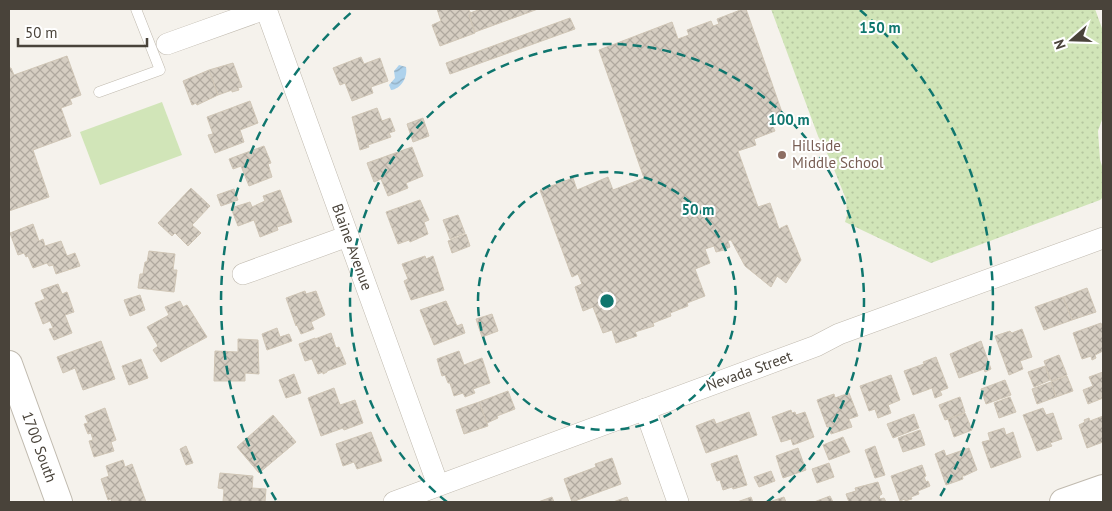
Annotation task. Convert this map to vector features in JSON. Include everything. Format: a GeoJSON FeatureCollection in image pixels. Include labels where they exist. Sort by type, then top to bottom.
{"type":"FeatureCollection","features":[{"type":"Feature","properties":{"kind":"street"},"geometry":{"type":"LineString","coordinates":[[167,44],[266,9]]}},
{"type":"Feature","properties":{"kind":"street","name":"Blaine Avenue"},"geometry":{"type":"LineString","coordinates":[[266,9],[438,485]]}},
{"type":"Feature","properties":{"kind":"street"},"geometry":{"type":"LineString","coordinates":[[243,274],[348,236]]}},
{"type":"Feature","properties":{"kind":"street","name":"Nevada Street"},"geometry":{"type":"LineString","coordinates":[[394,502],[816,346],[839,334],[1103,238]]}},
{"type":"Feature","properties":{"kind":"street","name":"1700 South"},"geometry":{"type":"LineString","coordinates":[[9,364],[59,502]]}},
{"type":"Feature","properties":{"kind":"street"},"geometry":{"type":"LineString","coordinates":[[645,409],[678,502]]}},
{"type":"Feature","properties":{"kind":"street"},"geometry":{"type":"LineString","coordinates":[[1063,502],[1103,488]]}},
{"type":"Feature","properties":{"kind":"lane"},"geometry":{"type":"LineString","coordinates":[[99,92],[160,70],[136,9]]}},
{"type":"Feature","properties":{"kind":"green space"},"geometry":{"type":"Polygon","coordinates":[[[771,9],[1095,9],[1103,31],[1103,117],[1098,131],[1100,160],[1103,169],[1103,197],[1100,200],[931,263],[845,222],[847,215],[846,199],[829,157],[818,136],[771,9]]]}},
{"type":"Feature","properties":{"kind":"green space"},"geometry":{"type":"Polygon","coordinates":[[[162,102],[182,155],[100,185],[80,132],[162,102]]]}},
{"type":"Feature","properties":{"kind":"water"},"geometry":{"type":"Polygon","coordinates":[[[399,65],[406,67],[405,78],[401,85],[391,90],[389,85],[395,78],[394,71],[399,65]]]}},
{"type":"Feature","properties":{"kind":"building"},"geometry":{"type":"Polygon","coordinates":[[[437,9],[469,9],[475,33],[440,46],[432,25],[441,21],[437,9]]]}},
{"type":"Feature","properties":{"kind":"building"},"geometry":{"type":"Polygon","coordinates":[[[481,9],[538,9],[475,32],[469,15],[481,9]]]}},
{"type":"Feature","properties":{"kind":"building"},"geometry":{"type":"Polygon","coordinates":[[[746,9],[784,118],[771,122],[775,131],[754,139],[756,145],[738,151],[758,207],[770,203],[779,229],[787,225],[801,260],[786,283],[777,276],[771,287],[745,266],[731,240],[728,241],[730,247],[724,250],[716,252],[714,246],[705,249],[710,263],[695,269],[705,296],[687,303],[688,306],[670,313],[671,316],[653,323],[654,326],[635,332],[637,336],[616,343],[612,330],[603,333],[593,307],[583,311],[575,287],[582,284],[578,274],[572,277],[540,190],[573,178],[577,190],[608,177],[613,190],[644,178],[599,50],[672,22],[678,39],[689,35],[687,30],[711,21],[713,26],[719,24],[717,19],[746,9]]]}},
{"type":"Feature","properties":{"kind":"building"},"geometry":{"type":"Polygon","coordinates":[[[570,18],[575,29],[450,74],[446,63],[570,18]]]}},
{"type":"Feature","properties":{"kind":"building"},"geometry":{"type":"Polygon","coordinates":[[[67,56],[81,95],[70,99],[72,104],[61,108],[71,136],[33,150],[49,197],[9,211],[9,68],[11,68],[14,75],[67,56]]]}},
{"type":"Feature","properties":{"kind":"building"},"geometry":{"type":"Polygon","coordinates":[[[361,57],[364,64],[380,58],[388,81],[371,87],[373,93],[352,101],[345,83],[340,85],[333,68],[361,57]]]}},
{"type":"Feature","properties":{"kind":"building"},"geometry":{"type":"Polygon","coordinates":[[[233,63],[242,87],[238,88],[239,90],[232,92],[232,90],[218,95],[209,70],[233,63]]]}},
{"type":"Feature","properties":{"kind":"building"},"geometry":{"type":"Polygon","coordinates":[[[209,70],[218,95],[197,105],[196,103],[192,105],[183,81],[209,70]]]}},
{"type":"Feature","properties":{"kind":"building"},"geometry":{"type":"Polygon","coordinates":[[[250,101],[258,123],[240,130],[244,142],[215,153],[208,135],[213,134],[207,117],[250,101]]]}},
{"type":"Feature","properties":{"kind":"building"},"geometry":{"type":"Polygon","coordinates":[[[377,108],[382,121],[390,118],[395,131],[389,133],[391,137],[368,145],[369,147],[360,150],[352,117],[377,108]]]}},
{"type":"Feature","properties":{"kind":"building"},"geometry":{"type":"Polygon","coordinates":[[[423,118],[429,136],[413,142],[407,124],[423,118]]]}},
{"type":"Feature","properties":{"kind":"building"},"geometry":{"type":"Polygon","coordinates":[[[264,146],[271,163],[268,164],[272,177],[249,186],[241,166],[233,169],[229,159],[264,146]]]}},
{"type":"Feature","properties":{"kind":"building"},"geometry":{"type":"Polygon","coordinates":[[[412,147],[423,176],[406,183],[408,188],[388,196],[381,179],[374,182],[367,163],[412,147]]]}},
{"type":"Feature","properties":{"kind":"building"},"geometry":{"type":"Polygon","coordinates":[[[191,188],[210,206],[192,225],[201,233],[188,246],[175,233],[172,236],[158,223],[191,188]]]}},
{"type":"Feature","properties":{"kind":"building"},"geometry":{"type":"Polygon","coordinates":[[[234,189],[238,200],[221,206],[217,195],[234,189]]]}},
{"type":"Feature","properties":{"kind":"building"},"geometry":{"type":"Polygon","coordinates":[[[280,190],[292,222],[277,227],[278,230],[260,237],[254,220],[238,226],[231,208],[250,202],[252,207],[265,201],[263,196],[280,190]]]}},
{"type":"Feature","properties":{"kind":"building"},"geometry":{"type":"Polygon","coordinates":[[[420,200],[429,220],[424,222],[428,234],[410,242],[409,240],[398,244],[386,212],[420,200]]]}},
{"type":"Feature","properties":{"kind":"building"},"geometry":{"type":"Polygon","coordinates":[[[458,215],[465,233],[450,239],[443,220],[458,215]]]}},
{"type":"Feature","properties":{"kind":"building"},"geometry":{"type":"Polygon","coordinates":[[[33,224],[39,241],[43,239],[45,246],[61,241],[67,256],[75,253],[80,266],[56,274],[53,265],[49,266],[47,263],[33,268],[28,256],[26,257],[24,253],[18,255],[10,233],[33,224]]]}},
{"type":"Feature","properties":{"kind":"building"},"geometry":{"type":"Polygon","coordinates":[[[466,234],[470,246],[452,253],[448,241],[466,234]]]}},
{"type":"Feature","properties":{"kind":"building"},"geometry":{"type":"Polygon","coordinates":[[[149,251],[175,254],[173,270],[177,270],[174,292],[138,288],[140,274],[143,274],[149,251]]]}},
{"type":"Feature","properties":{"kind":"building"},"geometry":{"type":"Polygon","coordinates":[[[425,256],[426,259],[433,256],[444,290],[411,300],[404,281],[408,279],[402,264],[425,256]]]}},
{"type":"Feature","properties":{"kind":"building"},"geometry":{"type":"Polygon","coordinates":[[[58,284],[62,294],[67,292],[74,312],[65,315],[72,333],[54,340],[49,329],[53,328],[50,321],[43,324],[35,303],[45,299],[41,290],[58,284]]]}},
{"type":"Feature","properties":{"kind":"building"},"geometry":{"type":"Polygon","coordinates":[[[1087,288],[1096,312],[1072,320],[1063,297],[1087,288]]]}},
{"type":"Feature","properties":{"kind":"building"},"geometry":{"type":"Polygon","coordinates":[[[305,291],[306,294],[316,291],[325,315],[311,322],[314,329],[301,334],[296,326],[286,298],[305,291]]]}},
{"type":"Feature","properties":{"kind":"building"},"geometry":{"type":"Polygon","coordinates":[[[140,295],[145,310],[130,316],[124,300],[140,295]]]}},
{"type":"Feature","properties":{"kind":"building"},"geometry":{"type":"Polygon","coordinates":[[[1063,297],[1072,320],[1044,330],[1035,307],[1063,297]]]}},
{"type":"Feature","properties":{"kind":"building"},"geometry":{"type":"Polygon","coordinates":[[[180,301],[183,307],[187,305],[207,337],[161,362],[153,350],[158,346],[147,327],[169,315],[165,307],[180,301]]]}},
{"type":"Feature","properties":{"kind":"building"},"geometry":{"type":"Polygon","coordinates":[[[446,301],[457,326],[462,324],[465,333],[434,345],[420,310],[446,301]]]}},
{"type":"Feature","properties":{"kind":"building"},"geometry":{"type":"Polygon","coordinates":[[[492,314],[498,331],[482,337],[476,319],[492,314]]]}},
{"type":"Feature","properties":{"kind":"building"},"geometry":{"type":"Polygon","coordinates":[[[1101,323],[1103,351],[1095,355],[1096,358],[1092,360],[1091,356],[1082,359],[1073,333],[1101,323]]]}},
{"type":"Feature","properties":{"kind":"building"},"geometry":{"type":"Polygon","coordinates":[[[277,328],[280,337],[289,334],[292,341],[267,350],[262,334],[277,328]]]}},
{"type":"Feature","properties":{"kind":"building"},"geometry":{"type":"Polygon","coordinates":[[[1022,329],[1032,357],[1020,361],[1023,369],[1009,375],[995,336],[1022,329]]]}},
{"type":"Feature","properties":{"kind":"building"},"geometry":{"type":"Polygon","coordinates":[[[331,333],[336,348],[339,347],[346,364],[323,374],[323,372],[318,374],[312,359],[305,361],[299,344],[331,333]]]}},
{"type":"Feature","properties":{"kind":"building"},"geometry":{"type":"Polygon","coordinates":[[[238,339],[258,340],[259,374],[245,373],[245,381],[214,381],[215,351],[238,352],[238,339]]]}},
{"type":"Feature","properties":{"kind":"building"},"geometry":{"type":"Polygon","coordinates":[[[101,341],[115,379],[83,390],[75,368],[63,373],[57,357],[101,341]]]}},
{"type":"Feature","properties":{"kind":"building"},"geometry":{"type":"Polygon","coordinates":[[[981,341],[991,369],[985,372],[984,369],[959,378],[950,354],[981,341]]]}},
{"type":"Feature","properties":{"kind":"building"},"geometry":{"type":"Polygon","coordinates":[[[459,351],[464,365],[482,358],[490,383],[473,389],[475,393],[465,397],[463,393],[454,396],[450,383],[448,383],[445,375],[442,376],[437,359],[459,351]]]}},
{"type":"Feature","properties":{"kind":"building"},"geometry":{"type":"Polygon","coordinates":[[[1059,355],[1067,375],[1051,381],[1044,361],[1059,355]]]}},
{"type":"Feature","properties":{"kind":"building"},"geometry":{"type":"Polygon","coordinates":[[[936,357],[948,388],[940,391],[942,395],[935,398],[932,388],[913,395],[904,371],[924,364],[923,362],[936,357]]]}},
{"type":"Feature","properties":{"kind":"building"},"geometry":{"type":"Polygon","coordinates":[[[141,359],[148,378],[129,385],[122,366],[141,359]]]}},
{"type":"Feature","properties":{"kind":"building"},"geometry":{"type":"Polygon","coordinates":[[[1045,366],[1050,380],[1034,387],[1028,372],[1045,366]]]}},
{"type":"Feature","properties":{"kind":"building"},"geometry":{"type":"Polygon","coordinates":[[[1103,372],[1103,398],[1088,404],[1083,390],[1093,386],[1089,377],[1103,372]]]}},
{"type":"Feature","properties":{"kind":"building"},"geometry":{"type":"Polygon","coordinates":[[[294,374],[301,393],[286,398],[279,380],[294,374]]]}},
{"type":"Feature","properties":{"kind":"building"},"geometry":{"type":"Polygon","coordinates":[[[891,375],[900,400],[888,405],[891,413],[878,418],[875,409],[869,411],[860,386],[891,375]]]}},
{"type":"Feature","properties":{"kind":"building"},"geometry":{"type":"Polygon","coordinates":[[[1067,376],[1073,391],[1056,397],[1051,382],[1067,376]]]}},
{"type":"Feature","properties":{"kind":"building"},"geometry":{"type":"Polygon","coordinates":[[[1005,380],[1011,395],[986,404],[981,389],[1005,380]]]}},
{"type":"Feature","properties":{"kind":"building"},"geometry":{"type":"Polygon","coordinates":[[[1051,382],[1056,397],[1037,404],[1032,389],[1051,382]]]}},
{"type":"Feature","properties":{"kind":"building"},"geometry":{"type":"Polygon","coordinates":[[[334,388],[340,405],[355,400],[363,423],[321,436],[308,398],[334,388]]]}},
{"type":"Feature","properties":{"kind":"building"},"geometry":{"type":"Polygon","coordinates":[[[508,391],[515,409],[497,416],[498,418],[487,423],[479,402],[508,391]]]}},
{"type":"Feature","properties":{"kind":"building"},"geometry":{"type":"Polygon","coordinates":[[[849,393],[858,416],[849,419],[852,427],[831,434],[817,400],[834,394],[835,398],[849,393]]]}},
{"type":"Feature","properties":{"kind":"building"},"geometry":{"type":"Polygon","coordinates":[[[960,397],[965,412],[945,420],[939,405],[960,397]]]}},
{"type":"Feature","properties":{"kind":"building"},"geometry":{"type":"Polygon","coordinates":[[[1010,397],[1016,412],[999,418],[994,403],[1010,397]]]}},
{"type":"Feature","properties":{"kind":"building"},"geometry":{"type":"Polygon","coordinates":[[[479,402],[488,426],[464,434],[456,410],[479,402]]]}},
{"type":"Feature","properties":{"kind":"building"},"geometry":{"type":"Polygon","coordinates":[[[105,408],[116,440],[111,442],[114,451],[94,457],[89,441],[93,440],[91,433],[88,434],[84,424],[88,423],[85,416],[105,408]]]}},
{"type":"Feature","properties":{"kind":"building"},"geometry":{"type":"Polygon","coordinates":[[[1043,408],[1046,415],[1053,413],[1062,439],[1050,443],[1052,446],[1037,451],[1023,415],[1043,408]]]}},
{"type":"Feature","properties":{"kind":"building"},"geometry":{"type":"Polygon","coordinates":[[[791,410],[796,415],[805,412],[814,437],[793,445],[791,439],[781,442],[772,417],[791,410]]]}},
{"type":"Feature","properties":{"kind":"building"},"geometry":{"type":"Polygon","coordinates":[[[749,412],[757,435],[706,453],[696,426],[714,419],[716,424],[749,412]]]}},
{"type":"Feature","properties":{"kind":"building"},"geometry":{"type":"Polygon","coordinates":[[[965,413],[972,430],[954,437],[948,419],[965,413]]]}},
{"type":"Feature","properties":{"kind":"building"},"geometry":{"type":"Polygon","coordinates":[[[914,414],[919,428],[893,438],[887,424],[914,414]]]}},
{"type":"Feature","properties":{"kind":"building"},"geometry":{"type":"Polygon","coordinates":[[[273,415],[296,442],[259,473],[237,447],[273,415]]]}},
{"type":"Feature","properties":{"kind":"building"},"geometry":{"type":"Polygon","coordinates":[[[1103,416],[1103,442],[1087,448],[1079,425],[1089,418],[1090,421],[1103,416]]]}},
{"type":"Feature","properties":{"kind":"building"},"geometry":{"type":"Polygon","coordinates":[[[1004,428],[1006,435],[1013,432],[1021,457],[991,468],[982,442],[990,440],[988,433],[1004,428]]]}},
{"type":"Feature","properties":{"kind":"building"},"geometry":{"type":"Polygon","coordinates":[[[920,430],[925,445],[903,452],[898,438],[920,430]]]}},
{"type":"Feature","properties":{"kind":"building"},"geometry":{"type":"Polygon","coordinates":[[[371,432],[382,461],[357,469],[354,462],[343,466],[336,444],[371,432]]]}},
{"type":"Feature","properties":{"kind":"building"},"geometry":{"type":"Polygon","coordinates":[[[843,437],[850,452],[829,460],[823,445],[843,437]]]}},
{"type":"Feature","properties":{"kind":"building"},"geometry":{"type":"Polygon","coordinates":[[[186,446],[193,463],[186,465],[180,449],[186,446]]]}},
{"type":"Feature","properties":{"kind":"building"},"geometry":{"type":"Polygon","coordinates":[[[875,446],[885,475],[875,478],[865,450],[875,446]]]}},
{"type":"Feature","properties":{"kind":"building"},"geometry":{"type":"Polygon","coordinates":[[[798,448],[806,470],[783,478],[776,456],[798,448]]]}},
{"type":"Feature","properties":{"kind":"building"},"geometry":{"type":"Polygon","coordinates":[[[969,448],[977,470],[964,476],[962,475],[963,479],[946,485],[935,454],[944,450],[946,456],[969,448]]]}},
{"type":"Feature","properties":{"kind":"building"},"geometry":{"type":"Polygon","coordinates":[[[737,455],[747,485],[723,490],[720,480],[717,481],[711,464],[737,455]]]}},
{"type":"Feature","properties":{"kind":"building"},"geometry":{"type":"Polygon","coordinates":[[[612,458],[621,484],[572,502],[564,479],[596,467],[595,464],[612,458]]]}},
{"type":"Feature","properties":{"kind":"building"},"geometry":{"type":"Polygon","coordinates":[[[123,460],[125,467],[132,464],[146,502],[112,502],[111,499],[108,500],[101,479],[109,476],[106,466],[123,460]]]}},
{"type":"Feature","properties":{"kind":"building"},"geometry":{"type":"Polygon","coordinates":[[[829,463],[834,477],[817,483],[812,469],[829,463]]]}},
{"type":"Feature","properties":{"kind":"building"},"geometry":{"type":"Polygon","coordinates":[[[922,465],[926,476],[924,477],[930,486],[918,491],[919,494],[911,497],[912,499],[900,501],[891,476],[922,465]]]}},
{"type":"Feature","properties":{"kind":"building"},"geometry":{"type":"Polygon","coordinates":[[[771,471],[775,481],[759,487],[754,477],[771,471]]]}},
{"type":"Feature","properties":{"kind":"building"},"geometry":{"type":"Polygon","coordinates":[[[220,473],[253,476],[252,488],[266,489],[265,502],[223,502],[224,489],[218,488],[220,473]]]}},
{"type":"Feature","properties":{"kind":"building"},"geometry":{"type":"Polygon","coordinates":[[[878,482],[882,494],[879,496],[880,499],[884,498],[886,502],[849,502],[846,494],[856,491],[855,488],[878,482]]]}},
{"type":"Feature","properties":{"kind":"building"},"geometry":{"type":"Polygon","coordinates":[[[830,496],[833,502],[814,502],[830,496]]]}},
{"type":"Feature","properties":{"kind":"building"},"geometry":{"type":"Polygon","coordinates":[[[552,497],[554,502],[538,502],[552,497]]]}},
{"type":"Feature","properties":{"kind":"building"},"geometry":{"type":"Polygon","coordinates":[[[627,497],[629,502],[613,502],[627,497]]]}},
{"type":"Feature","properties":{"kind":"building"},"geometry":{"type":"Polygon","coordinates":[[[751,497],[753,502],[737,502],[751,497]]]}},
{"type":"Feature","properties":{"kind":"building"},"geometry":{"type":"Polygon","coordinates":[[[784,497],[786,502],[769,502],[784,497]]]}},
{"type":"Feature","properties":{"kind":"place","name":"Hillside Middle School"},"geometry":{"type":"Point","coordinates":[782,155]}}]}
